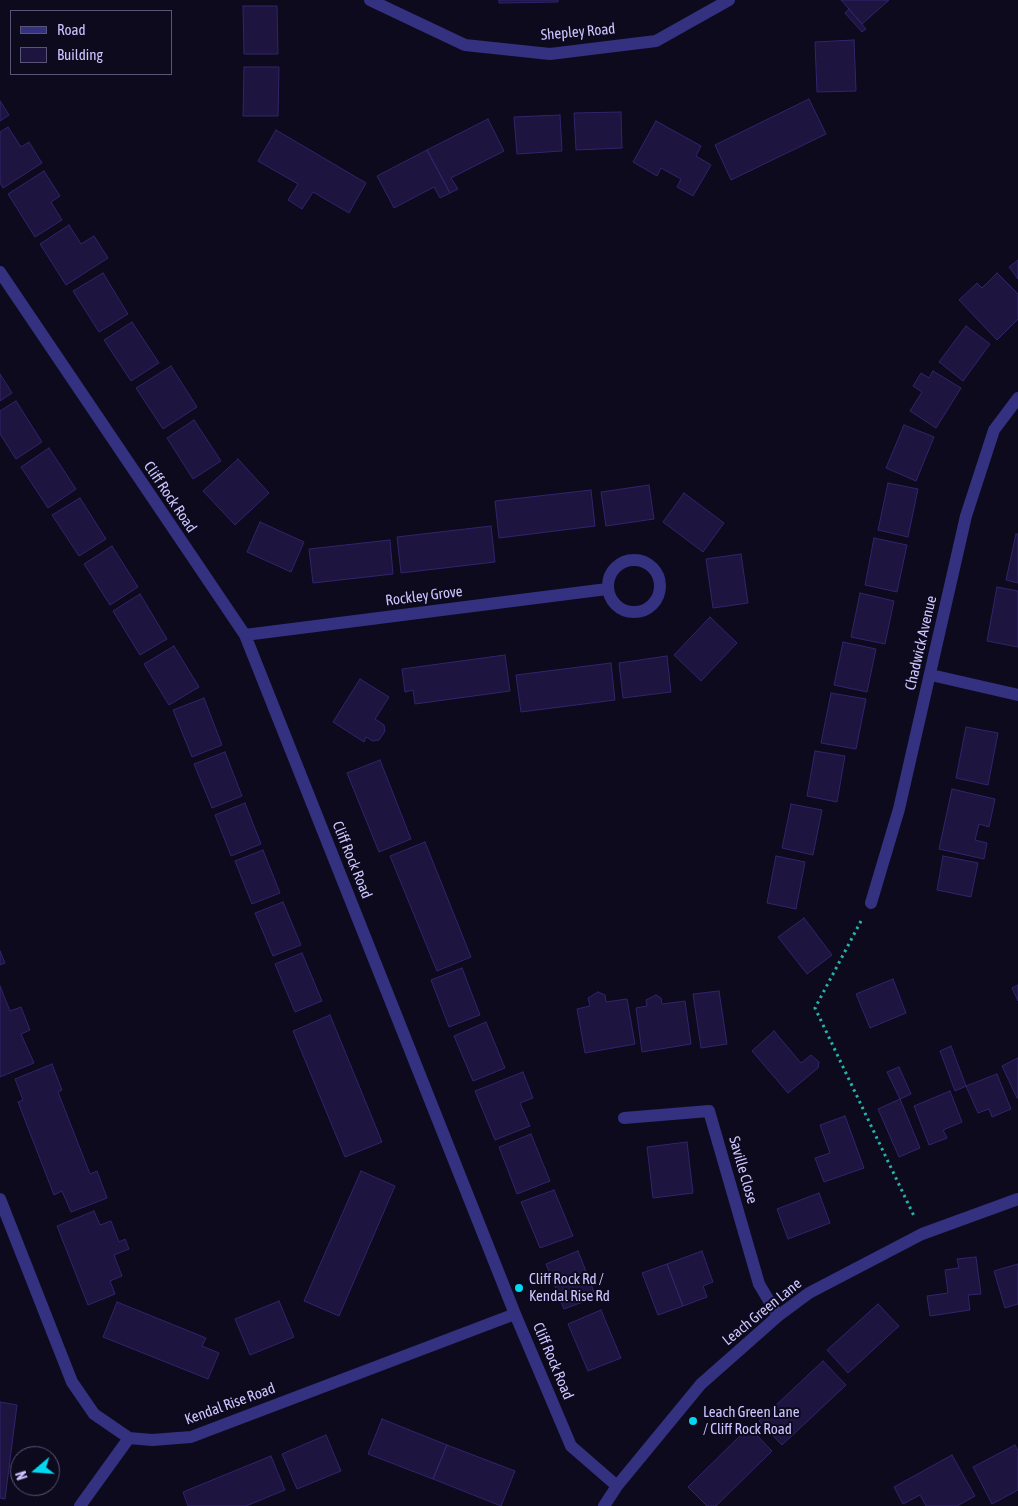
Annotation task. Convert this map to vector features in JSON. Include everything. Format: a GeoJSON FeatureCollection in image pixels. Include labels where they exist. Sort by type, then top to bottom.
{"type":"FeatureCollection","features":[{"type":"Feature","properties":{"kind":"street","name":"Shepley Road"},"geometry":{"type":"LineString","coordinates":[[370,0],[465,45],[550,54],[656,41],[729,0]]}},
{"type":"Feature","properties":{"kind":"street","name":"Cliff Rock Road"},"geometry":{"type":"LineString","coordinates":[[0,272],[245,635],[515,1314],[571,1446],[617,1486]]}},
{"type":"Feature","properties":{"kind":"street","name":"Chadwick Avenue"},"geometry":{"type":"LineString","coordinates":[[871,902],[899,808],[966,516],[994,430],[1018,398]]}},
{"type":"Feature","properties":{"kind":"street"},"geometry":{"type":"LineString","coordinates":[[628,560],[641,560],[652,566],[659,577],[660,590],[655,602],[646,610],[633,613],[621,610],[612,601],[607,589],[609,576],[617,566],[628,560]]}},
{"type":"Feature","properties":{"kind":"street","name":"Rockley Grove"},"geometry":{"type":"LineString","coordinates":[[245,635],[607,589]]}},
{"type":"Feature","properties":{"kind":"street"},"geometry":{"type":"LineString","coordinates":[[930,675],[1018,695]]}},
{"type":"Feature","properties":{"kind":"street","name":"Saville Close"},"geometry":{"type":"LineString","coordinates":[[624,1118],[709,1111],[759,1284],[778,1316]]}},
{"type":"Feature","properties":{"kind":"street"},"geometry":{"type":"LineString","coordinates":[[0,1199],[72,1382],[94,1414],[129,1438],[80,1506]]}},
{"type":"Feature","properties":{"kind":"street","name":"Leach Green Lane"},"geometry":{"type":"LineString","coordinates":[[604,1506],[617,1486],[701,1384],[778,1316],[809,1292],[922,1234],[1018,1199]]}},
{"type":"Feature","properties":{"kind":"street","name":"Kendal Rise Road"},"geometry":{"type":"LineString","coordinates":[[129,1438],[152,1440],[191,1437],[515,1314]]}},
{"type":"Feature","properties":{"kind":"path"},"geometry":{"type":"LineString","coordinates":[[871,902],[815,1008],[922,1234]]}},
{"type":"Feature","properties":{"kind":"building"},"geometry":{"type":"Polygon","coordinates":[[[499,0],[558,0],[558,2],[499,3],[499,0]]]}},
{"type":"Feature","properties":{"kind":"building"},"geometry":{"type":"Polygon","coordinates":[[[841,0],[889,0],[862,24],[841,0]]]}},
{"type":"Feature","properties":{"kind":"building"},"geometry":{"type":"Polygon","coordinates":[[[243,6],[277,6],[278,54],[244,54],[243,6]]]}},
{"type":"Feature","properties":{"kind":"building"},"geometry":{"type":"Polygon","coordinates":[[[849,9],[866,29],[862,32],[845,13],[849,9]]]}},
{"type":"Feature","properties":{"kind":"building"},"geometry":{"type":"Polygon","coordinates":[[[854,40],[856,91],[817,92],[815,42],[854,40]]]}},
{"type":"Feature","properties":{"kind":"building"},"geometry":{"type":"Polygon","coordinates":[[[244,67],[279,67],[278,116],[243,116],[244,67]]]}},
{"type":"Feature","properties":{"kind":"building"},"geometry":{"type":"Polygon","coordinates":[[[809,99],[826,134],[731,180],[715,145],[809,99]]]}},
{"type":"Feature","properties":{"kind":"building"},"geometry":{"type":"Polygon","coordinates":[[[0,101],[9,115],[0,121],[0,101]]]}},
{"type":"Feature","properties":{"kind":"building"},"geometry":{"type":"Polygon","coordinates":[[[621,112],[622,148],[576,150],[574,113],[621,112]]]}},
{"type":"Feature","properties":{"kind":"building"},"geometry":{"type":"Polygon","coordinates":[[[560,115],[562,151],[517,154],[514,117],[560,115]]]}},
{"type":"Feature","properties":{"kind":"building"},"geometry":{"type":"Polygon","coordinates":[[[488,119],[504,151],[451,178],[458,189],[450,193],[427,150],[488,119]]]}},
{"type":"Feature","properties":{"kind":"building"},"geometry":{"type":"Polygon","coordinates":[[[656,121],[701,146],[696,156],[711,165],[693,196],[677,187],[681,179],[661,168],[657,176],[633,162],[656,121]]]}},
{"type":"Feature","properties":{"kind":"building"},"geometry":{"type":"Polygon","coordinates":[[[8,127],[21,147],[29,142],[42,163],[3,188],[0,183],[0,132],[8,127]]]}},
{"type":"Feature","properties":{"kind":"building"},"geometry":{"type":"Polygon","coordinates":[[[276,130],[366,183],[349,213],[313,192],[302,209],[288,200],[298,184],[258,161],[276,130]]]}},
{"type":"Feature","properties":{"kind":"building"},"geometry":{"type":"Polygon","coordinates":[[[427,150],[450,193],[440,198],[434,187],[394,208],[377,176],[427,150]]]}},
{"type":"Feature","properties":{"kind":"building"},"geometry":{"type":"Polygon","coordinates":[[[44,171],[60,196],[51,202],[62,220],[35,237],[8,194],[44,171]]]}},
{"type":"Feature","properties":{"kind":"building"},"geometry":{"type":"Polygon","coordinates":[[[69,225],[81,244],[94,236],[108,258],[66,285],[40,244],[69,225]]]}},
{"type":"Feature","properties":{"kind":"building"},"geometry":{"type":"Polygon","coordinates":[[[1018,260],[1018,279],[1009,267],[1018,260]]]}},
{"type":"Feature","properties":{"kind":"building"},"geometry":{"type":"Polygon","coordinates":[[[103,273],[128,314],[99,332],[73,291],[103,273]]]}},
{"type":"Feature","properties":{"kind":"building"},"geometry":{"type":"Polygon","coordinates":[[[997,273],[1018,294],[1018,319],[997,340],[959,300],[977,283],[982,288],[997,273]]]}},
{"type":"Feature","properties":{"kind":"building"},"geometry":{"type":"Polygon","coordinates":[[[132,322],[159,363],[131,381],[104,340],[132,322]]]}},
{"type":"Feature","properties":{"kind":"building"},"geometry":{"type":"Polygon","coordinates":[[[966,326],[990,344],[963,381],[939,362],[966,326]]]}},
{"type":"Feature","properties":{"kind":"building"},"geometry":{"type":"Polygon","coordinates":[[[171,366],[197,407],[163,429],[136,388],[171,366]]]}},
{"type":"Feature","properties":{"kind":"building"},"geometry":{"type":"Polygon","coordinates":[[[933,371],[961,388],[936,428],[910,411],[922,392],[913,386],[921,373],[929,378],[933,371]]]}},
{"type":"Feature","properties":{"kind":"building"},"geometry":{"type":"Polygon","coordinates":[[[0,374],[12,393],[0,401],[0,374]]]}},
{"type":"Feature","properties":{"kind":"building"},"geometry":{"type":"Polygon","coordinates":[[[16,401],[42,442],[16,459],[0,434],[0,411],[16,401]]]}},
{"type":"Feature","properties":{"kind":"building"},"geometry":{"type":"Polygon","coordinates":[[[194,420],[221,461],[193,479],[167,438],[194,420]]]}},
{"type":"Feature","properties":{"kind":"building"},"geometry":{"type":"Polygon","coordinates":[[[904,425],[934,437],[916,481],[886,468],[904,425]]]}},
{"type":"Feature","properties":{"kind":"building"},"geometry":{"type":"Polygon","coordinates":[[[49,448],[76,489],[48,508],[21,467],[49,448]]]}},
{"type":"Feature","properties":{"kind":"building"},"geometry":{"type":"Polygon","coordinates":[[[238,459],[269,493],[235,525],[203,491],[238,459]]]}},
{"type":"Feature","properties":{"kind":"building"},"geometry":{"type":"Polygon","coordinates":[[[888,483],[918,489],[908,537],[878,530],[888,483]]]}},
{"type":"Feature","properties":{"kind":"building"},"geometry":{"type":"Polygon","coordinates":[[[649,485],[654,519],[606,526],[601,492],[649,485]]]}},
{"type":"Feature","properties":{"kind":"building"},"geometry":{"type":"Polygon","coordinates":[[[591,490],[595,526],[499,538],[495,501],[591,490]]]}},
{"type":"Feature","properties":{"kind":"building"},"geometry":{"type":"Polygon","coordinates":[[[684,493],[724,523],[703,552],[663,522],[684,493]]]}},
{"type":"Feature","properties":{"kind":"building"},"geometry":{"type":"Polygon","coordinates":[[[80,498],[106,539],[79,556],[52,515],[80,498]]]}},
{"type":"Feature","properties":{"kind":"building"},"geometry":{"type":"Polygon","coordinates":[[[260,522],[304,542],[291,572],[247,552],[260,522]]]}},
{"type":"Feature","properties":{"kind":"building"},"geometry":{"type":"Polygon","coordinates":[[[491,526],[495,562],[401,573],[397,537],[491,526]]]}},
{"type":"Feature","properties":{"kind":"building"},"geometry":{"type":"Polygon","coordinates":[[[1016,534],[1018,534],[1018,583],[1006,580],[1016,534]]]}},
{"type":"Feature","properties":{"kind":"building"},"geometry":{"type":"Polygon","coordinates":[[[874,538],[907,545],[897,592],[865,585],[874,538]]]}},
{"type":"Feature","properties":{"kind":"building"},"geometry":{"type":"Polygon","coordinates":[[[390,540],[393,574],[313,583],[309,549],[390,540]]]}},
{"type":"Feature","properties":{"kind":"building"},"geometry":{"type":"Polygon","coordinates":[[[112,546],[138,587],[110,605],[84,564],[112,546]]]}},
{"type":"Feature","properties":{"kind":"building"},"geometry":{"type":"Polygon","coordinates":[[[741,554],[748,603],[713,608],[706,559],[741,554]]]}},
{"type":"Feature","properties":{"kind":"building"},"geometry":{"type":"Polygon","coordinates":[[[997,587],[1018,591],[1018,647],[987,641],[997,587]]]}},
{"type":"Feature","properties":{"kind":"building"},"geometry":{"type":"Polygon","coordinates":[[[860,593],[894,601],[885,644],[851,637],[860,593]]]}},
{"type":"Feature","properties":{"kind":"building"},"geometry":{"type":"Polygon","coordinates":[[[140,594],[167,639],[140,655],[113,611],[140,594]]]}},
{"type":"Feature","properties":{"kind":"building"},"geometry":{"type":"Polygon","coordinates":[[[710,617],[737,643],[701,681],[674,655],[710,617]]]}},
{"type":"Feature","properties":{"kind":"building"},"geometry":{"type":"Polygon","coordinates":[[[843,642],[876,649],[867,692],[834,685],[843,642]]]}},
{"type":"Feature","properties":{"kind":"building"},"geometry":{"type":"Polygon","coordinates":[[[174,646],[199,687],[169,705],[144,664],[174,646]]]}},
{"type":"Feature","properties":{"kind":"building"},"geometry":{"type":"Polygon","coordinates":[[[505,655],[510,691],[415,704],[413,690],[405,692],[402,669],[505,655]]]}},
{"type":"Feature","properties":{"kind":"building"},"geometry":{"type":"Polygon","coordinates":[[[667,656],[671,692],[623,698],[619,663],[667,656]]]}},
{"type":"Feature","properties":{"kind":"building"},"geometry":{"type":"Polygon","coordinates":[[[611,663],[615,700],[521,712],[516,675],[611,663]]]}},
{"type":"Feature","properties":{"kind":"building"},"geometry":{"type":"Polygon","coordinates":[[[360,679],[389,697],[375,719],[384,725],[385,731],[379,740],[373,741],[366,737],[364,742],[333,722],[360,679]]]}},
{"type":"Feature","properties":{"kind":"building"},"geometry":{"type":"Polygon","coordinates":[[[831,693],[866,699],[856,749],[821,743],[831,693]]]}},
{"type":"Feature","properties":{"kind":"building"},"geometry":{"type":"Polygon","coordinates":[[[204,698],[222,745],[192,757],[173,710],[204,698]]]}},
{"type":"Feature","properties":{"kind":"building"},"geometry":{"type":"Polygon","coordinates":[[[966,727],[998,733],[988,785],[956,778],[966,727]]]}},
{"type":"Feature","properties":{"kind":"building"},"geometry":{"type":"Polygon","coordinates":[[[815,751],[845,756],[837,802],[807,796],[815,751]]]}},
{"type":"Feature","properties":{"kind":"building"},"geometry":{"type":"Polygon","coordinates":[[[225,752],[242,796],[212,808],[194,764],[225,752]]]}},
{"type":"Feature","properties":{"kind":"building"},"geometry":{"type":"Polygon","coordinates":[[[380,760],[411,839],[379,852],[347,773],[380,760]]]}},
{"type":"Feature","properties":{"kind":"building"},"geometry":{"type":"Polygon","coordinates":[[[952,789],[995,799],[989,827],[979,824],[975,840],[987,843],[984,859],[939,849],[952,789]]]}},
{"type":"Feature","properties":{"kind":"building"},"geometry":{"type":"Polygon","coordinates":[[[245,803],[261,844],[231,856],[215,815],[245,803]]]}},
{"type":"Feature","properties":{"kind":"building"},"geometry":{"type":"Polygon","coordinates":[[[791,804],[822,810],[813,855],[782,848],[791,804]]]}},
{"type":"Feature","properties":{"kind":"building"},"geometry":{"type":"Polygon","coordinates":[[[425,842],[471,957],[437,971],[390,856],[425,842]]]}},
{"type":"Feature","properties":{"kind":"building"},"geometry":{"type":"Polygon","coordinates":[[[263,850],[280,893],[252,904],[235,861],[263,850]]]}},
{"type":"Feature","properties":{"kind":"building"},"geometry":{"type":"Polygon","coordinates":[[[776,856],[805,862],[796,909],[767,903],[776,856]]]}},
{"type":"Feature","properties":{"kind":"building"},"geometry":{"type":"Polygon","coordinates":[[[943,856],[978,863],[971,897],[937,890],[943,856]]]}},
{"type":"Feature","properties":{"kind":"building"},"geometry":{"type":"Polygon","coordinates":[[[283,902],[301,945],[273,956],[255,913],[283,902]]]}},
{"type":"Feature","properties":{"kind":"building"},"geometry":{"type":"Polygon","coordinates":[[[804,918],[832,955],[807,974],[778,937],[804,918]]]}},
{"type":"Feature","properties":{"kind":"building"},"geometry":{"type":"Polygon","coordinates":[[[0,951],[5,963],[0,965],[0,951]]]}},
{"type":"Feature","properties":{"kind":"building"},"geometry":{"type":"Polygon","coordinates":[[[302,953],[322,1001],[295,1012],[275,964],[302,953]]]}},
{"type":"Feature","properties":{"kind":"building"},"geometry":{"type":"Polygon","coordinates":[[[462,968],[480,1015],[449,1027],[431,980],[462,968]]]}},
{"type":"Feature","properties":{"kind":"building"},"geometry":{"type":"Polygon","coordinates":[[[893,979],[906,1013],[870,1028],[856,994],[893,979]]]}},
{"type":"Feature","properties":{"kind":"building"},"geometry":{"type":"Polygon","coordinates":[[[1018,985],[1018,1001],[1012,988],[1018,985]]]}},
{"type":"Feature","properties":{"kind":"building"},"geometry":{"type":"Polygon","coordinates":[[[0,986],[10,1011],[21,1007],[30,1030],[21,1034],[34,1063],[0,1077],[0,986]]]}},
{"type":"Feature","properties":{"kind":"building"},"geometry":{"type":"Polygon","coordinates":[[[719,991],[727,1044],[701,1048],[693,994],[719,991]]]}},
{"type":"Feature","properties":{"kind":"building"},"geometry":{"type":"Polygon","coordinates":[[[598,992],[605,995],[606,1002],[627,999],[635,1044],[585,1053],[577,1009],[590,1006],[588,998],[598,992]]]}},
{"type":"Feature","properties":{"kind":"building"},"geometry":{"type":"Polygon","coordinates":[[[656,995],[661,998],[662,1004],[685,1001],[691,1044],[642,1052],[636,1008],[647,1006],[646,1000],[656,995]]]}},
{"type":"Feature","properties":{"kind":"building"},"geometry":{"type":"Polygon","coordinates":[[[330,1015],[382,1142],[345,1157],[293,1031],[330,1015]]]}},
{"type":"Feature","properties":{"kind":"building"},"geometry":{"type":"Polygon","coordinates":[[[486,1022],[505,1068],[473,1081],[454,1036],[486,1022]]]}},
{"type":"Feature","properties":{"kind":"building"},"geometry":{"type":"Polygon","coordinates":[[[774,1031],[801,1063],[811,1055],[819,1062],[818,1068],[788,1093],[752,1051],[774,1031]]]}},
{"type":"Feature","properties":{"kind":"building"},"geometry":{"type":"Polygon","coordinates":[[[951,1046],[966,1086],[955,1091],[940,1051],[951,1046]]]}},
{"type":"Feature","properties":{"kind":"building"},"geometry":{"type":"Polygon","coordinates":[[[1018,1058],[1018,1098],[1017,1098],[1002,1066],[1018,1058]]]}},
{"type":"Feature","properties":{"kind":"building"},"geometry":{"type":"Polygon","coordinates":[[[52,1064],[62,1090],[58,1092],[90,1174],[97,1171],[107,1198],[71,1212],[62,1191],[54,1195],[18,1102],[23,1100],[15,1079],[52,1064]]]}},
{"type":"Feature","properties":{"kind":"building"},"geometry":{"type":"Polygon","coordinates":[[[899,1067],[911,1094],[900,1099],[887,1072],[899,1067]]]}},
{"type":"Feature","properties":{"kind":"building"},"geometry":{"type":"Polygon","coordinates":[[[523,1072],[533,1098],[520,1103],[530,1126],[495,1140],[475,1091],[523,1072]]]}},
{"type":"Feature","properties":{"kind":"building"},"geometry":{"type":"Polygon","coordinates":[[[997,1074],[1011,1109],[992,1117],[989,1109],[978,1113],[966,1086],[997,1074]]]}},
{"type":"Feature","properties":{"kind":"building"},"geometry":{"type":"Polygon","coordinates":[[[950,1091],[962,1122],[943,1130],[947,1138],[929,1145],[914,1106],[950,1091]]]}},
{"type":"Feature","properties":{"kind":"building"},"geometry":{"type":"Polygon","coordinates":[[[900,1099],[920,1148],[899,1157],[878,1109],[900,1099]]]}},
{"type":"Feature","properties":{"kind":"building"},"geometry":{"type":"Polygon","coordinates":[[[845,1116],[864,1168],[824,1182],[815,1158],[830,1153],[820,1125],[845,1116]]]}},
{"type":"Feature","properties":{"kind":"building"},"geometry":{"type":"Polygon","coordinates":[[[531,1134],[550,1181],[517,1194],[499,1147],[531,1134]]]}},
{"type":"Feature","properties":{"kind":"building"},"geometry":{"type":"Polygon","coordinates":[[[687,1142],[693,1193],[653,1198],[647,1147],[687,1142]]]}},
{"type":"Feature","properties":{"kind":"building"},"geometry":{"type":"Polygon","coordinates":[[[361,1171],[395,1186],[339,1316],[304,1301],[361,1171]]]}},
{"type":"Feature","properties":{"kind":"building"},"geometry":{"type":"Polygon","coordinates":[[[554,1190],[573,1236],[540,1248],[521,1202],[554,1190]]]}},
{"type":"Feature","properties":{"kind":"building"},"geometry":{"type":"Polygon","coordinates":[[[819,1193],[830,1223],[788,1239],[777,1209],[819,1193]]]}},
{"type":"Feature","properties":{"kind":"building"},"geometry":{"type":"Polygon","coordinates":[[[94,1211],[100,1225],[111,1221],[119,1242],[125,1239],[129,1249],[114,1255],[122,1276],[110,1281],[115,1294],[88,1305],[57,1226],[94,1211]]]}},
{"type":"Feature","properties":{"kind":"building"},"geometry":{"type":"Polygon","coordinates":[[[578,1251],[596,1297],[564,1309],[546,1264],[578,1251]]]}},
{"type":"Feature","properties":{"kind":"building"},"geometry":{"type":"Polygon","coordinates":[[[702,1251],[713,1282],[703,1286],[707,1297],[683,1306],[667,1264],[702,1251]]]}},
{"type":"Feature","properties":{"kind":"building"},"geometry":{"type":"Polygon","coordinates":[[[976,1257],[981,1294],[968,1295],[970,1310],[930,1316],[927,1296],[948,1293],[945,1270],[959,1268],[957,1259],[976,1257]]]}},
{"type":"Feature","properties":{"kind":"building"},"geometry":{"type":"Polygon","coordinates":[[[667,1264],[683,1306],[658,1315],[642,1273],[667,1264]]]}},
{"type":"Feature","properties":{"kind":"building"},"geometry":{"type":"Polygon","coordinates":[[[1018,1264],[1018,1304],[1005,1308],[994,1271],[1018,1264]]]}},
{"type":"Feature","properties":{"kind":"building"},"geometry":{"type":"Polygon","coordinates":[[[279,1301],[294,1337],[250,1355],[235,1319],[279,1301]]]}},
{"type":"Feature","properties":{"kind":"building"},"geometry":{"type":"Polygon","coordinates":[[[117,1302],[206,1338],[202,1346],[219,1353],[208,1379],[103,1337],[117,1302]]]}},
{"type":"Feature","properties":{"kind":"building"},"geometry":{"type":"Polygon","coordinates":[[[878,1304],[899,1326],[848,1373],[827,1350],[878,1304]]]}},
{"type":"Feature","properties":{"kind":"building"},"geometry":{"type":"Polygon","coordinates":[[[601,1310],[621,1358],[588,1371],[568,1324],[601,1310]]]}},
{"type":"Feature","properties":{"kind":"building"},"geometry":{"type":"Polygon","coordinates":[[[823,1361],[846,1385],[782,1445],[759,1421],[823,1361]]]}},
{"type":"Feature","properties":{"kind":"building"},"geometry":{"type":"Polygon","coordinates":[[[0,1402],[17,1405],[12,1446],[10,1446],[5,1499],[0,1498],[0,1402]]]}},
{"type":"Feature","properties":{"kind":"building"},"geometry":{"type":"Polygon","coordinates":[[[382,1419],[447,1445],[433,1479],[368,1454],[382,1419]]]}},
{"type":"Feature","properties":{"kind":"building"},"geometry":{"type":"Polygon","coordinates":[[[749,1427],[772,1451],[716,1506],[707,1506],[688,1487],[749,1427]]]}},
{"type":"Feature","properties":{"kind":"building"},"geometry":{"type":"Polygon","coordinates":[[[326,1435],[341,1471],[297,1489],[282,1454],[326,1435]]]}},
{"type":"Feature","properties":{"kind":"building"},"geometry":{"type":"Polygon","coordinates":[[[447,1445],[515,1471],[501,1506],[433,1479],[447,1445]]]}},
{"type":"Feature","properties":{"kind":"building"},"geometry":{"type":"Polygon","coordinates":[[[1015,1445],[1018,1451],[1018,1490],[992,1504],[973,1467],[1015,1445]]]}},
{"type":"Feature","properties":{"kind":"building"},"geometry":{"type":"Polygon","coordinates":[[[952,1455],[975,1496],[957,1506],[926,1506],[920,1495],[903,1504],[894,1487],[952,1455]]]}},
{"type":"Feature","properties":{"kind":"building"},"geometry":{"type":"Polygon","coordinates":[[[271,1456],[285,1490],[246,1506],[188,1506],[183,1492],[271,1456]]]}},
{"type":"Feature","properties":{"kind":"place","name":"Cliff Rock Rd / Kendal Rise Rd"},"geometry":{"type":"Point","coordinates":[519,1288]}},
{"type":"Feature","properties":{"kind":"place","name":"Leach Green Lane / Cliff Rock Road"},"geometry":{"type":"Point","coordinates":[693,1421]}}]}
